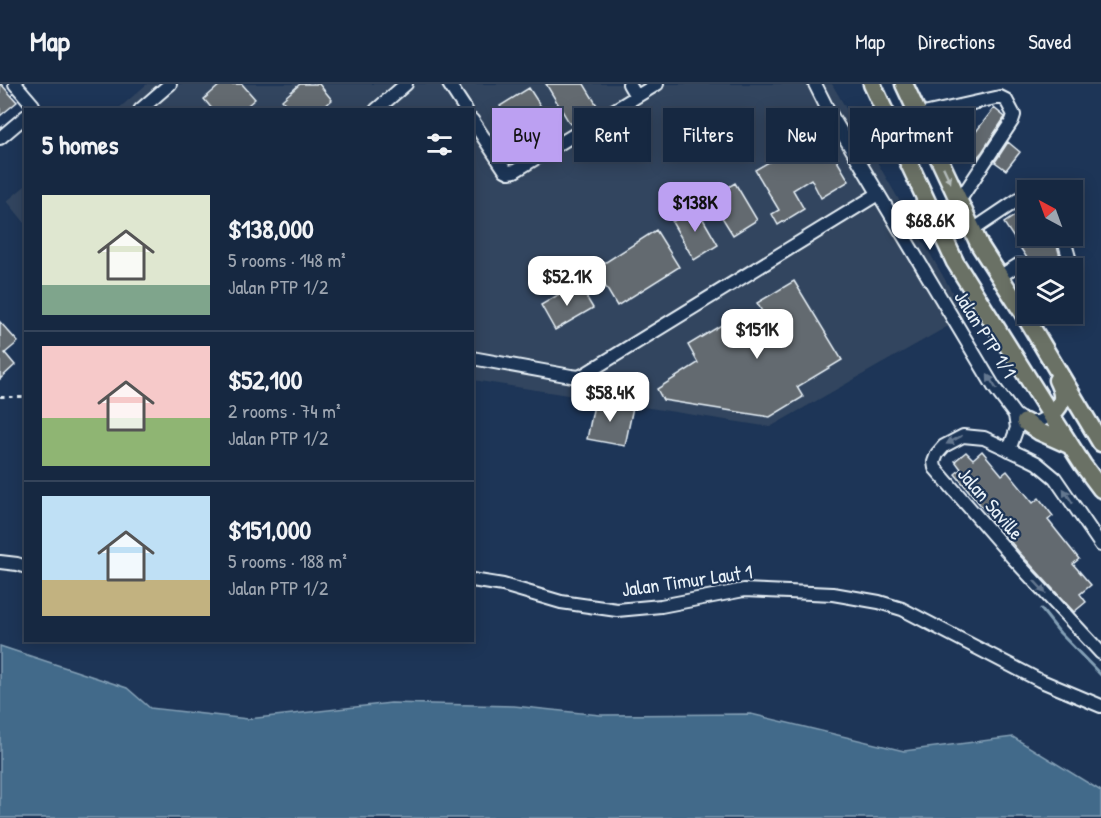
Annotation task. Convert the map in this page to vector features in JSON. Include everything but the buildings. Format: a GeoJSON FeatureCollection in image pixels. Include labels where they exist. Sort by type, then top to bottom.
{"type":"FeatureCollection","features":[{"type":"Feature","properties":{"kind":"main road"},"geometry":{"type":"LineString","coordinates":[[872,84],[955,261],[1051,416],[1101,489]]}},
{"type":"Feature","properties":{"kind":"main road"},"geometry":{"type":"LineString","coordinates":[[904,84],[916,108]]}},
{"type":"Feature","properties":{"kind":"main road"},"geometry":{"type":"LineString","coordinates":[[941,162],[980,246],[1017,304]]}},
{"type":"Feature","properties":{"kind":"main road"},"geometry":{"type":"LineString","coordinates":[[1028,324],[1041,353],[1062,390],[1060,406],[1051,416]]}},
{"type":"Feature","properties":{"kind":"main road"},"geometry":{"type":"LineString","coordinates":[[1030,324],[1101,443]]}},
{"type":"Feature","properties":{"kind":"main road"},"geometry":{"type":"LineString","coordinates":[[1020,419],[1040,432],[1070,445]]}},
{"type":"Feature","properties":{"kind":"street"},"geometry":{"type":"LineString","coordinates":[[15,84],[33,107]]}},
{"type":"Feature","properties":{"kind":"street"},"geometry":{"type":"LineString","coordinates":[[142,108],[170,84]]}},
{"type":"Feature","properties":{"kind":"street"},"geometry":{"type":"LineString","coordinates":[[378,108],[406,84]]}},
{"type":"Feature","properties":{"kind":"street"},"geometry":{"type":"LineString","coordinates":[[449,84],[465,108]]}},
{"type":"Feature","properties":{"kind":"street"},"geometry":{"type":"LineString","coordinates":[[629,84],[636,96]]}},
{"type":"Feature","properties":{"kind":"street"},"geometry":{"type":"LineString","coordinates":[[474,123],[505,170],[515,171],[657,84]]}},
{"type":"Feature","properties":{"kind":"street","name":"Jalan PTP 1/1"},"geometry":{"type":"LineString","coordinates":[[814,84],[826,108],[994,387],[1020,419]]}},
{"type":"Feature","properties":{"kind":"street"},"geometry":{"type":"LineString","coordinates":[[950,108],[1000,97],[1006,100],[1014,115],[1012,122],[959,201]]}},
{"type":"Feature","properties":{"kind":"street"},"geometry":{"type":"LineString","coordinates":[[0,138],[24,118]]}},
{"type":"Feature","properties":{"kind":"street"},"geometry":{"type":"LineString","coordinates":[[474,358],[571,376],[585,374],[878,194]]}},
{"type":"Feature","properties":{"kind":"street"},"geometry":{"type":"LineString","coordinates":[[973,230],[1017,200]]}},
{"type":"Feature","properties":{"kind":"street"},"geometry":{"type":"LineString","coordinates":[[999,277],[1017,266]]}},
{"type":"Feature","properties":{"kind":"street"},"geometry":{"type":"LineString","coordinates":[[1009,450],[1020,419],[1038,422],[1051,416]]}},
{"type":"Feature","properties":{"kind":"street","name":"Jalan Saville"},"geometry":{"type":"LineString","coordinates":[[1101,544],[1055,478],[1037,464],[984,438],[963,436],[944,446],[937,454],[934,462],[935,468],[1013,558],[1101,653]]}},
{"type":"Feature","properties":{"kind":"street"},"geometry":{"type":"LineString","coordinates":[[0,562],[24,566]]}},
{"type":"Feature","properties":{"kind":"street","name":"Jalan Timur Laut 1"},"geometry":{"type":"LineString","coordinates":[[474,580],[503,585],[561,602],[617,610],[661,606],[744,590],[833,594],[879,602],[920,617],[1039,681],[1101,705]]}},
{"type":"Feature","properties":{"kind":"path"},"geometry":{"type":"LineString","coordinates":[[0,397],[24,397]]}},
{"type":"Feature","properties":{"kind":"shaded area"},"geometry":{"type":"Polygon","coordinates":[[[147,84],[832,84],[850,115],[850,162],[877,162],[966,316],[770,427],[474,380],[474,108],[119,108],[147,84]]]}},
{"type":"Feature","properties":{"kind":"shaded area"},"geometry":{"type":"Polygon","coordinates":[[[24,187],[24,222],[7,201],[24,187]]]}},
{"type":"Feature","properties":{"kind":"shaded area"},"geometry":{"type":"Polygon","coordinates":[[[0,646],[127,688],[150,708],[248,719],[391,703],[514,706],[600,715],[751,714],[904,751],[1013,737],[1101,791],[1101,818],[0,818],[0,646]]]}},
{"type":"Feature","properties":{"kind":"waterway"},"geometry":{"type":"LineString","coordinates":[[1041,609],[1060,633],[1101,675]]}}]}
